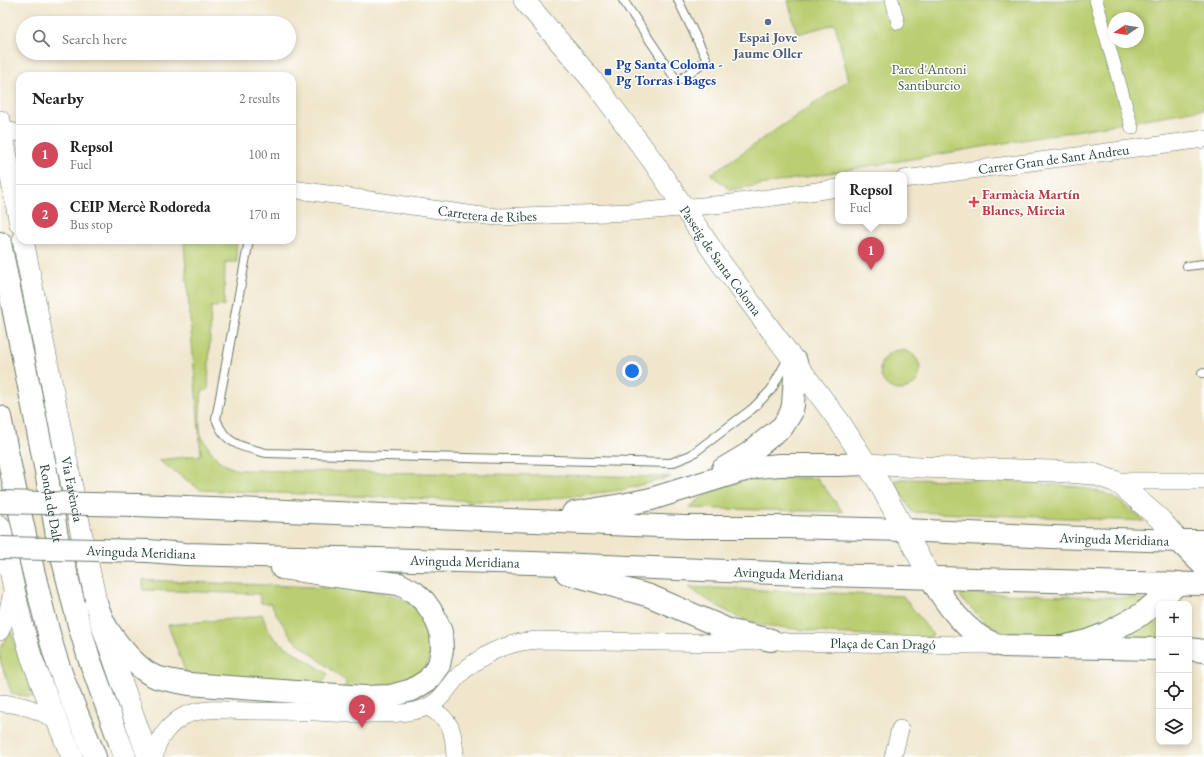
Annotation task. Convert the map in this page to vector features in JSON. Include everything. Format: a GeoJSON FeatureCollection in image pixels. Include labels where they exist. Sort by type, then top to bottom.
{"type":"FeatureCollection","features":[{"type":"Feature","properties":{"kind":"main road","name":"Ronda de Dalt"},"geometry":{"type":"LineString","coordinates":[[0,243],[46,472],[57,536],[79,625],[89,658],[125,757]]}},
{"type":"Feature","properties":{"kind":"main road"},"geometry":{"type":"LineString","coordinates":[[687,488],[716,474],[748,454],[783,426],[791,413],[793,405],[793,358]]}},
{"type":"Feature","properties":{"kind":"main road"},"geometry":{"type":"LineString","coordinates":[[0,416],[25,539],[48,630],[71,699],[87,734],[95,757]]}},
{"type":"Feature","properties":{"kind":"main road"},"geometry":{"type":"LineString","coordinates":[[524,521],[651,499],[758,467],[780,464],[866,464]]}},
{"type":"Feature","properties":{"kind":"main road","name":"Avinguda Meridiana"},"geometry":{"type":"LineString","coordinates":[[0,502],[136,505],[684,527],[788,527],[905,530],[1204,541]]}},
{"type":"Feature","properties":{"kind":"main road"},"geometry":{"type":"LineString","coordinates":[[1179,541],[1204,566]]}},
{"type":"Feature","properties":{"kind":"main road","name":"Avinguda Meridiana"},"geometry":{"type":"LineString","coordinates":[[0,548],[533,563],[824,575],[1204,584]]}},
{"type":"Feature","properties":{"kind":"main road"},"geometry":{"type":"LineString","coordinates":[[96,604],[108,629],[132,660],[148,674],[176,682],[364,697],[390,696],[412,690],[428,680],[439,665],[442,650],[441,632],[434,615],[425,602],[414,592],[399,584],[186,554]]}},
{"type":"Feature","properties":{"kind":"main road"},"geometry":{"type":"LineString","coordinates":[[533,563],[650,596],[731,631],[771,640]]}},
{"type":"Feature","properties":{"kind":"main road","name":"Plaça de Can Dragó"},"geometry":{"type":"LineString","coordinates":[[930,577],[950,608],[982,638],[995,645],[1156,649]]}},
{"type":"Feature","properties":{"kind":"main road"},"geometry":{"type":"LineString","coordinates":[[1063,647],[1105,634],[1142,614],[1179,583]]}},
{"type":"Feature","properties":{"kind":"main road"},"geometry":{"type":"LineString","coordinates":[[1192,649],[1204,651]]}},
{"type":"Feature","properties":{"kind":"street"},"geometry":{"type":"LineString","coordinates":[[892,0],[898,23]]}},
{"type":"Feature","properties":{"kind":"street"},"geometry":{"type":"LineString","coordinates":[[1096,0],[1132,128]]}},
{"type":"Feature","properties":{"kind":"street","name":"Passeig de Santa Coloma"},"geometry":{"type":"LineString","coordinates":[[528,1],[593,81],[652,160],[683,208],[719,259],[844,429],[879,483],[905,530]]}},
{"type":"Feature","properties":{"kind":"street"},"geometry":{"type":"LineString","coordinates":[[6,128],[16,197]]}},
{"type":"Feature","properties":{"kind":"street","name":"Carrer Gran de Sant Andreu"},"geometry":{"type":"LineString","coordinates":[[907,179],[1204,139]]}},
{"type":"Feature","properties":{"kind":"street"},"geometry":{"type":"LineString","coordinates":[[683,208],[725,204],[835,188]]}},
{"type":"Feature","properties":{"kind":"street","name":"Carretera de Ribes"},"geometry":{"type":"LineString","coordinates":[[296,190],[498,217],[633,212],[683,208]]}},
{"type":"Feature","properties":{"kind":"street","name":"Via Favència"},"geometry":{"type":"LineString","coordinates":[[24,244],[96,604],[106,638],[148,757]]}},
{"type":"Feature","properties":{"kind":"street"},"geometry":{"type":"LineString","coordinates":[[866,464],[1053,471],[1093,474],[1114,481],[1122,486],[1152,512],[1179,541]]}},
{"type":"Feature","properties":{"kind":"street"},"geometry":{"type":"LineString","coordinates":[[1114,481],[1204,481]]}},
{"type":"Feature","properties":{"kind":"street"},"geometry":{"type":"LineString","coordinates":[[0,526],[21,620],[31,656],[56,721],[72,757]]}},
{"type":"Feature","properties":{"kind":"street"},"geometry":{"type":"LineString","coordinates":[[905,530],[930,577]]}},
{"type":"Feature","properties":{"kind":"street"},"geometry":{"type":"LineString","coordinates":[[0,632],[8,611],[13,585]]}},
{"type":"Feature","properties":{"kind":"street"},"geometry":{"type":"LineString","coordinates":[[155,757],[158,744],[168,729],[177,720],[187,715],[209,710],[331,712],[360,715],[395,714],[428,706],[437,700],[460,675],[481,658],[497,650],[517,643],[538,640],[725,644],[771,640]]}},
{"type":"Feature","properties":{"kind":"street","name":"Plaça de Can Dragó"},"geometry":{"type":"LineString","coordinates":[[771,640],[787,642],[995,645]]}},
{"type":"Feature","properties":{"kind":"street"},"geometry":{"type":"LineString","coordinates":[[0,703],[32,709],[46,714],[56,721]]}},
{"type":"Feature","properties":{"kind":"street"},"geometry":{"type":"LineString","coordinates":[[428,706],[440,713],[446,719],[454,739],[455,757]]}},
{"type":"Feature","properties":{"kind":"street"},"geometry":{"type":"LineString","coordinates":[[894,757],[900,729]]}},
{"type":"Feature","properties":{"kind":"lane"},"geometry":{"type":"LineString","coordinates":[[623,0],[675,78],[680,80],[705,61],[706,58],[678,0]]}},
{"type":"Feature","properties":{"kind":"lane"},"geometry":{"type":"LineString","coordinates":[[248,244],[216,419],[222,432],[232,441],[244,447],[266,453],[671,463],[691,454],[752,409],[770,390],[793,358]]}},
{"type":"Feature","properties":{"kind":"lane"},"geometry":{"type":"LineString","coordinates":[[1187,266],[1204,264]]}},
{"type":"Feature","properties":{"kind":"green space","name":"Parc d'Antoni Santiburcio"},"geometry":{"type":"Polygon","coordinates":[[[788,0],[1204,0],[1204,109],[730,190],[711,174],[849,80],[835,24],[797,34],[788,0]]]}},
{"type":"Feature","properties":{"kind":"green space"},"geometry":{"type":"Polygon","coordinates":[[[184,244],[236,244],[237,262],[225,262],[224,306],[211,307],[208,390],[202,391],[200,413],[201,436],[214,455],[223,464],[238,470],[671,477],[621,490],[550,499],[509,502],[201,490],[158,460],[201,455],[184,244]]]}},
{"type":"Feature","properties":{"kind":"green space"},"geometry":{"type":"Polygon","coordinates":[[[904,350],[911,353],[917,359],[920,370],[919,378],[911,387],[904,390],[896,390],[889,387],[881,378],[880,366],[883,359],[892,351],[904,350]]]}},
{"type":"Feature","properties":{"kind":"green space"},"geometry":{"type":"Polygon","coordinates":[[[773,478],[817,478],[843,512],[689,508],[718,488],[749,480],[773,478]]]}},
{"type":"Feature","properties":{"kind":"green space"},"geometry":{"type":"Polygon","coordinates":[[[900,479],[1008,481],[1079,487],[1105,493],[1121,502],[1145,521],[912,512],[894,481],[900,479]]]}},
{"type":"Feature","properties":{"kind":"green space"},"geometry":{"type":"Polygon","coordinates":[[[143,580],[361,589],[398,597],[414,606],[424,615],[430,626],[432,650],[427,664],[419,673],[398,685],[343,689],[347,682],[293,639],[271,604],[261,603],[259,594],[143,590],[143,580]]]}},
{"type":"Feature","properties":{"kind":"green space"},"geometry":{"type":"Polygon","coordinates":[[[689,587],[903,596],[933,635],[927,638],[830,633],[762,625],[737,617],[701,596],[689,587]]]}},
{"type":"Feature","properties":{"kind":"green space"},"geometry":{"type":"Polygon","coordinates":[[[963,593],[1140,598],[1146,600],[1128,616],[1055,639],[1008,635],[985,622],[960,597],[963,593]]]}},
{"type":"Feature","properties":{"kind":"green space"},"geometry":{"type":"Polygon","coordinates":[[[1156,613],[1156,641],[1112,641],[1156,613]]]}},
{"type":"Feature","properties":{"kind":"green space"},"geometry":{"type":"Polygon","coordinates":[[[262,614],[267,628],[274,638],[328,674],[320,687],[187,676],[168,625],[251,617],[262,614]]]}},
{"type":"Feature","properties":{"kind":"green space"},"geometry":{"type":"Polygon","coordinates":[[[11,631],[34,697],[12,694],[0,660],[0,648],[11,631]]]}},
{"type":"Feature","properties":{"kind":"place","name":"Espai Jove Jaume Oller"},"geometry":{"type":"Point","coordinates":[768,22]}},
{"type":"Feature","properties":{"kind":"place","name":"Pg Santa Coloma - Pg Torras i Bages"},"geometry":{"type":"Point","coordinates":[608,72]}},
{"type":"Feature","properties":{"kind":"place","name":"Farmàcia Martín Blanes, Mireia"},"geometry":{"type":"Point","coordinates":[974,202]}},
{"type":"Feature","properties":{"kind":"place","name":"Repsol"},"geometry":{"type":"Point","coordinates":[871,270]}},
{"type":"Feature","properties":{"kind":"place","name":"CEIP Mercè Rodoreda"},"geometry":{"type":"Point","coordinates":[362,728]}}]}
